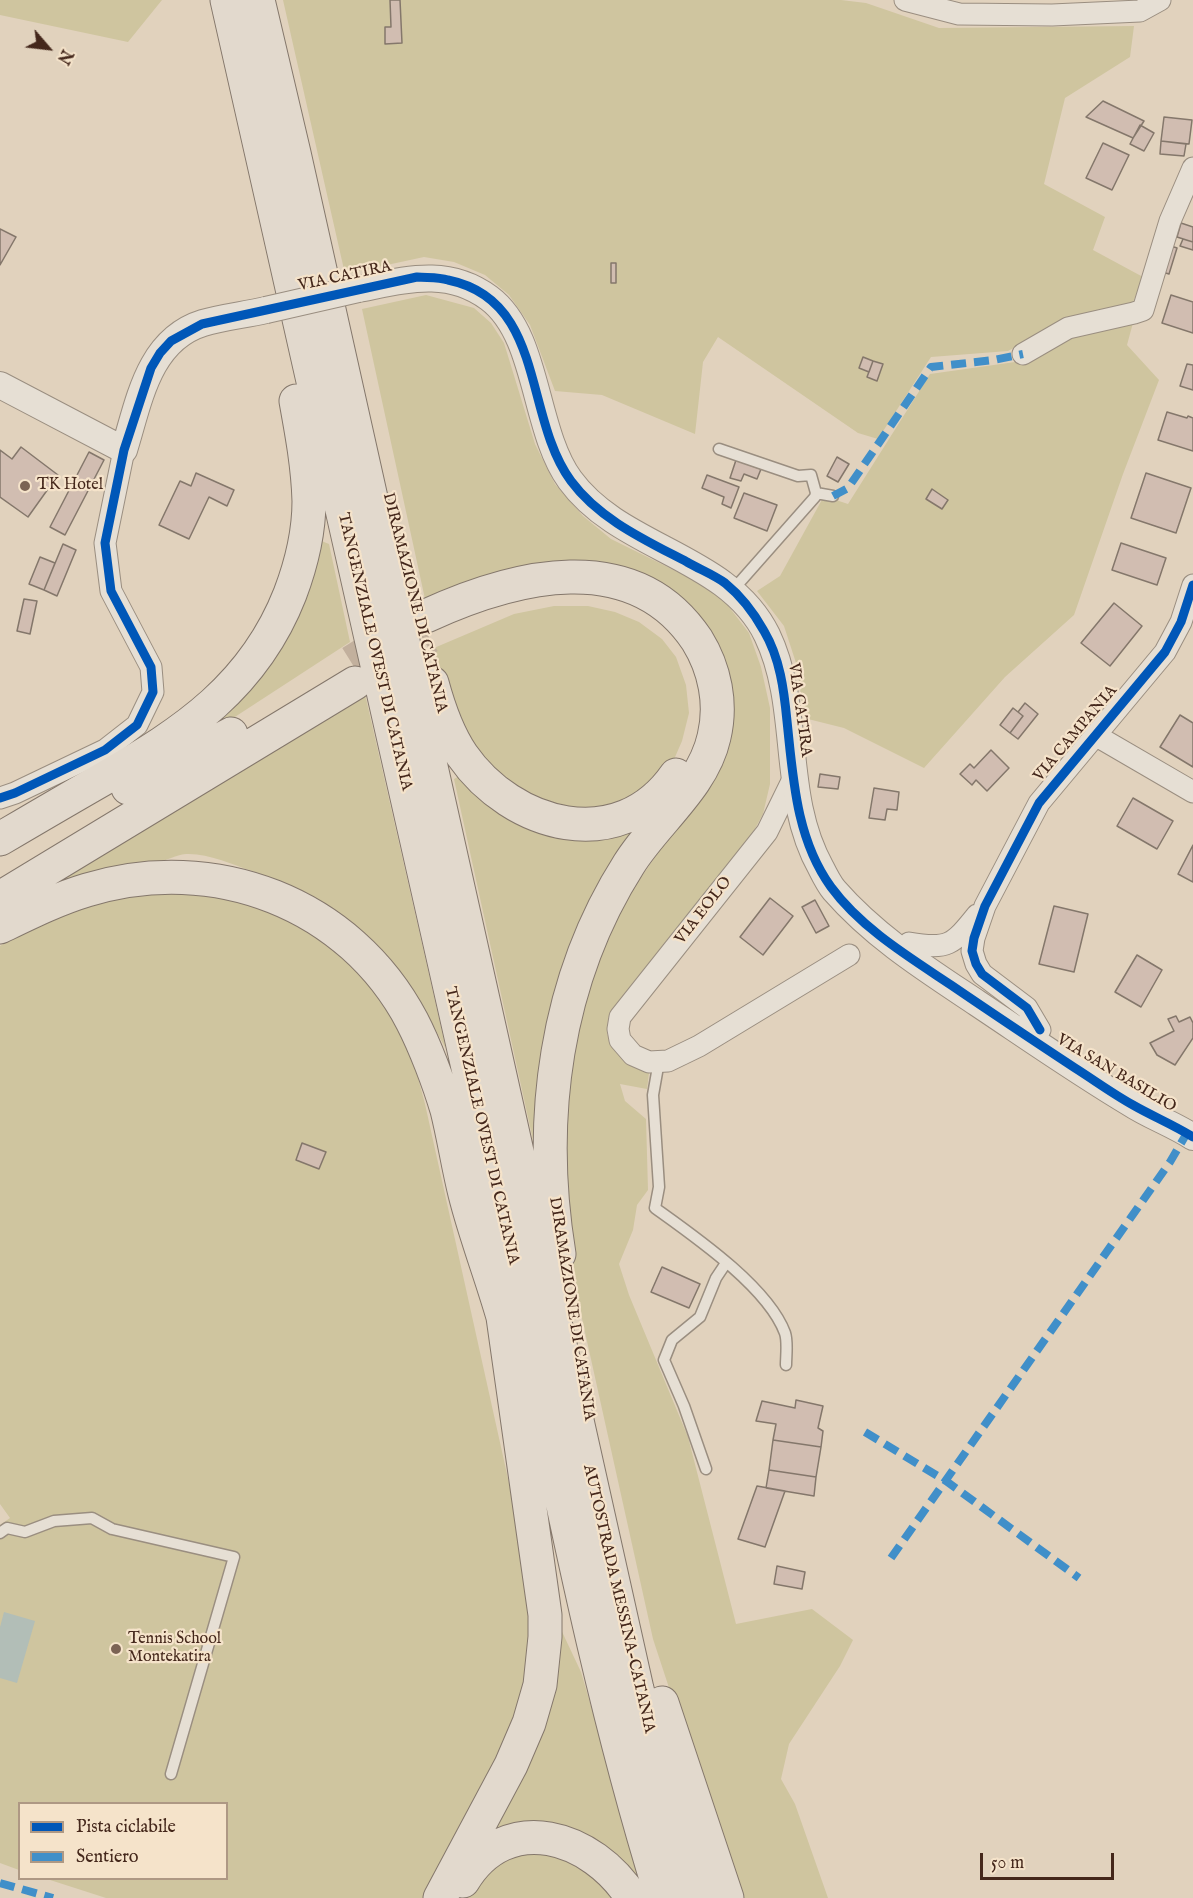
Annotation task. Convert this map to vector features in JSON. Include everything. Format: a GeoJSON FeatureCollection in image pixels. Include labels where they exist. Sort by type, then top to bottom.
{"type":"FeatureCollection","features":[{"type":"Feature","properties":{"kind":"highway","name":"TANGENZIALE OVEST DI CATANIA"},"geometry":{"type":"LineString","coordinates":[[227,0],[493,1178],[524,1303]]}},
{"type":"Feature","properties":{"kind":"highway","name":"TANGENZIALE OVEST DI CATANIA"},"geometry":{"type":"LineString","coordinates":[[258,0],[341,363],[524,1303]]}},
{"type":"Feature","properties":{"kind":"highway"},"geometry":{"type":"LineString","coordinates":[[0,839],[160,745],[203,714],[256,657],[280,617],[297,575],[307,528],[309,502],[307,473],[296,398],[251,189],[252,113]]}},
{"type":"Feature","properties":{"kind":"highway","name":"DIRAMAZIONE DI CATANIA"},"geometry":{"type":"LineString","coordinates":[[341,363],[383,473],[429,674],[441,715],[450,736],[475,771],[505,797],[522,808],[556,822],[590,825],[607,824],[641,808],[669,785],[688,755],[697,722],[698,704],[692,670],[684,654],[664,629],[641,611],[608,598],[572,593],[529,597],[428,627],[481,593],[526,580],[573,577],[614,582],[650,595],[678,617],[702,648],[710,664],[715,684],[717,718],[709,754],[685,793],[636,854],[612,892],[581,963],[569,998],[556,1061],[550,1116],[549,1174],[555,1230],[588,1402],[595,1496]]}},
{"type":"Feature","properties":{"kind":"highway"},"geometry":{"type":"LineString","coordinates":[[0,858],[65,821],[353,673],[0,898]]}},
{"type":"Feature","properties":{"kind":"highway"},"geometry":{"type":"LineString","coordinates":[[0,875],[232,734]]}},
{"type":"Feature","properties":{"kind":"highway"},"geometry":{"type":"LineString","coordinates":[[0,927],[52,902],[89,889],[147,878],[177,876],[222,881],[271,894],[311,915],[341,935],[355,946],[387,980],[413,1022],[446,1109],[465,1195],[524,1303],[545,1615],[540,1685],[529,1724],[511,1765],[440,1898]]}},
{"type":"Feature","properties":{"kind":"highway","name":"AUTOSTRADA MESSINA-CATANIA"},"geometry":{"type":"LineString","coordinates":[[524,1303],[595,1496],[637,1689],[684,1863],[696,1898]]}},
{"type":"Feature","properties":{"kind":"highway","name":"AUTOSTRADA MESSINA-CATANIA"},"geometry":{"type":"LineString","coordinates":[[524,1303],[582,1594],[630,1788],[662,1898]]}},
{"type":"Feature","properties":{"kind":"highway"},"geometry":{"type":"LineString","coordinates":[[605,1544],[633,1607],[727,1898]]}},
{"type":"Feature","properties":{"kind":"highway"},"geometry":{"type":"LineString","coordinates":[[452,1898],[479,1859],[493,1848],[508,1841],[539,1838],[567,1844],[592,1855],[615,1875],[632,1898]]}},
{"type":"Feature","properties":{"kind":"street"},"geometry":{"type":"LineString","coordinates":[[905,0],[959,14],[1052,15],[1140,11],[1160,0]]}},
{"type":"Feature","properties":{"kind":"street"},"geometry":{"type":"LineString","coordinates":[[1023,354],[1068,328],[1143,309],[1170,221],[1193,168]]}},
{"type":"Feature","properties":{"kind":"street","name":"VIA CATIRA"},"geometry":{"type":"LineString","coordinates":[[0,798],[105,750],[137,724],[153,692],[151,667],[111,591],[105,543],[124,450],[151,368],[160,353],[171,341],[202,324],[417,277],[446,279],[468,286],[488,297],[505,312],[519,336],[553,451],[570,481],[597,509],[629,531],[724,582],[748,606],[765,632],[778,662],[793,780]]}},
{"type":"Feature","properties":{"kind":"street"},"geometry":{"type":"LineString","coordinates":[[0,385],[124,450]]}},
{"type":"Feature","properties":{"kind":"street","name":"VIA CAMPANIA"},"geometry":{"type":"LineString","coordinates":[[985,906],[1039,803],[1164,652],[1181,622],[1193,585]]}},
{"type":"Feature","properties":{"kind":"street"},"geometry":{"type":"LineString","coordinates":[[1095,735],[1193,792]]}},
{"type":"Feature","properties":{"kind":"street","name":"VIA SAN BASILIO"},"geometry":{"type":"LineString","coordinates":[[793,780],[840,879],[866,909],[909,943],[1141,1096],[1190,1135]]}},
{"type":"Feature","properties":{"kind":"street","name":"VIA SAN BASILIO"},"geometry":{"type":"LineString","coordinates":[[793,780],[804,831],[815,859],[831,886],[878,934],[1005,1022],[1132,1105],[1190,1135]]}},
{"type":"Feature","properties":{"kind":"street","name":"VIA EOLO"},"geometry":{"type":"LineString","coordinates":[[664,1061],[649,1062],[633,1054],[620,1040],[618,1029],[620,1017],[767,832],[793,780]]}},
{"type":"Feature","properties":{"kind":"street"},"geometry":{"type":"LineString","coordinates":[[909,943],[941,946],[954,942],[985,906]]}},
{"type":"Feature","properties":{"kind":"street"},"geometry":{"type":"LineString","coordinates":[[985,906],[974,938],[972,951],[975,964],[982,974],[997,987],[1027,1008],[1040,1030]]}},
{"type":"Feature","properties":{"kind":"street"},"geometry":{"type":"LineString","coordinates":[[664,1061],[699,1046],[849,955]]}},
{"type":"Feature","properties":{"kind":"lane"},"geometry":{"type":"LineString","coordinates":[[719,449],[798,476],[811,475],[816,493],[815,497],[732,591]]}},
{"type":"Feature","properties":{"kind":"lane"},"geometry":{"type":"LineString","coordinates":[[816,493],[833,496]]}},
{"type":"Feature","properties":{"kind":"lane"},"geometry":{"type":"LineString","coordinates":[[664,1061],[653,1095],[659,1187],[655,1208],[726,1263],[767,1302],[786,1334],[786,1365]]}},
{"type":"Feature","properties":{"kind":"lane"},"geometry":{"type":"LineString","coordinates":[[706,1469],[684,1406],[664,1360],[672,1340],[700,1317],[716,1278],[726,1263]]}},
{"type":"Feature","properties":{"kind":"lane"},"geometry":{"type":"LineString","coordinates":[[0,1533],[7,1528],[25,1532],[54,1521],[92,1518],[112,1529],[234,1557],[171,1774]]}},
{"type":"Feature","properties":{"kind":"shaded area"},"geometry":{"type":"Polygon","coordinates":[[[0,0],[162,0],[128,42],[0,15],[0,0]]]}},
{"type":"Feature","properties":{"kind":"shaded area"},"geometry":{"type":"Polygon","coordinates":[[[283,0],[841,0],[866,3],[939,28],[1134,26],[1130,57],[1065,98],[1044,184],[1105,217],[1093,250],[1143,277],[1132,305],[1067,320],[1008,351],[931,357],[878,439],[858,433],[718,337],[703,362],[695,434],[602,395],[555,391],[530,325],[509,295],[485,275],[454,262],[424,257],[345,274],[283,0]]]}},
{"type":"Feature","properties":{"kind":"shaded area"},"geometry":{"type":"Polygon","coordinates":[[[426,295],[474,308],[491,323],[504,343],[535,444],[555,484],[583,516],[611,539],[704,585],[726,603],[749,633],[761,667],[770,708],[770,784],[763,814],[751,836],[608,1018],[607,1034],[616,1051],[649,1073],[647,1089],[620,1084],[625,1101],[646,1119],[648,1190],[637,1205],[633,1230],[619,1264],[629,1295],[688,1437],[736,1624],[812,1609],[853,1640],[840,1666],[789,1744],[781,1779],[795,1804],[828,1898],[738,1898],[653,1639],[569,1260],[560,1120],[585,982],[626,899],[709,779],[728,693],[641,581],[425,599],[362,309],[426,295]]]}},
{"type":"Feature","properties":{"kind":"shaded area"},"geometry":{"type":"Polygon","coordinates":[[[1134,319],[1127,345],[1159,380],[1123,474],[1074,615],[1005,677],[924,768],[844,728],[804,718],[797,666],[784,626],[757,591],[780,576],[824,496],[848,504],[930,374],[1022,361],[1067,333],[1134,319]]]}},
{"type":"Feature","properties":{"kind":"shaded area"},"geometry":{"type":"Polygon","coordinates":[[[319,540],[329,544],[350,642],[201,739],[319,540]]]}},
{"type":"Feature","properties":{"kind":"shaded area"},"geometry":{"type":"Polygon","coordinates":[[[554,606],[588,606],[615,612],[639,622],[662,639],[676,657],[686,685],[689,713],[682,741],[672,764],[655,788],[598,814],[537,805],[487,768],[449,704],[434,648],[514,614],[554,606]]]}},
{"type":"Feature","properties":{"kind":"shaded area"},"geometry":{"type":"Polygon","coordinates":[[[365,694],[446,1049],[410,986],[369,938],[346,918],[319,900],[288,885],[203,855],[186,854],[155,863],[101,870],[45,890],[365,694]]]}},
{"type":"Feature","properties":{"kind":"shaded area"},"geometry":{"type":"Polygon","coordinates":[[[463,774],[518,817],[657,811],[616,861],[538,1163],[454,779],[463,774]]]}},
{"type":"Feature","properties":{"kind":"shaded area"},"geometry":{"type":"Polygon","coordinates":[[[146,891],[224,893],[296,920],[354,964],[395,1019],[413,1059],[425,1104],[532,1587],[527,1696],[427,1898],[106,1898],[50,1880],[228,1880],[228,1802],[18,1802],[18,1870],[0,1863],[0,1525],[10,1518],[0,1504],[0,946],[52,919],[146,891]]]}},
{"type":"Feature","properties":{"kind":"shaded area"},"geometry":{"type":"Polygon","coordinates":[[[4,1612],[35,1621],[17,1683],[0,1678],[0,1627],[4,1612]]]}},
{"type":"Feature","properties":{"kind":"shaded area"},"geometry":{"type":"Polygon","coordinates":[[[556,1619],[581,1672],[647,1897],[622,1869],[483,1835],[556,1619]]]}},
{"type":"Feature","properties":{"kind":"shaded area"},"geometry":{"type":"Polygon","coordinates":[[[536,1847],[584,1862],[615,1898],[465,1898],[477,1878],[493,1860],[536,1847]]]}},
{"type":"Feature","properties":{"kind":"building"},"geometry":{"type":"Polygon","coordinates":[[[390,0],[400,0],[402,43],[385,44],[385,27],[391,27],[390,0]]]}},
{"type":"Feature","properties":{"kind":"building"},"geometry":{"type":"Polygon","coordinates":[[[1103,101],[1144,121],[1133,138],[1086,117],[1103,101]]]}},
{"type":"Feature","properties":{"kind":"building"},"geometry":{"type":"Polygon","coordinates":[[[1164,117],[1192,120],[1189,144],[1161,141],[1164,117]]]}},
{"type":"Feature","properties":{"kind":"building"},"geometry":{"type":"Polygon","coordinates":[[[1140,125],[1154,133],[1144,151],[1130,144],[1140,125]]]}},
{"type":"Feature","properties":{"kind":"building"},"geometry":{"type":"Polygon","coordinates":[[[1161,141],[1186,144],[1184,156],[1160,154],[1161,141]]]}},
{"type":"Feature","properties":{"kind":"building"},"geometry":{"type":"Polygon","coordinates":[[[1103,143],[1129,155],[1112,190],[1086,178],[1103,143]]]}},
{"type":"Feature","properties":{"kind":"building"},"geometry":{"type":"Polygon","coordinates":[[[1181,223],[1193,227],[1193,242],[1177,237],[1181,223]]]}},
{"type":"Feature","properties":{"kind":"building"},"geometry":{"type":"Polygon","coordinates":[[[0,229],[16,237],[0,265],[0,229]]]}},
{"type":"Feature","properties":{"kind":"building"},"geometry":{"type":"Polygon","coordinates":[[[1183,239],[1193,242],[1193,250],[1180,246],[1183,239]]]}},
{"type":"Feature","properties":{"kind":"building"},"geometry":{"type":"Polygon","coordinates":[[[1168,245],[1177,248],[1169,274],[1159,271],[1168,245]]]}},
{"type":"Feature","properties":{"kind":"building"},"geometry":{"type":"Polygon","coordinates":[[[611,263],[616,263],[616,283],[611,283],[611,263]]]}},
{"type":"Feature","properties":{"kind":"building"},"geometry":{"type":"Polygon","coordinates":[[[1171,295],[1193,302],[1193,333],[1162,323],[1171,295]]]}},
{"type":"Feature","properties":{"kind":"building"},"geometry":{"type":"Polygon","coordinates":[[[863,357],[873,361],[869,372],[859,368],[863,357]]]}},
{"type":"Feature","properties":{"kind":"building"},"geometry":{"type":"Polygon","coordinates":[[[873,361],[883,364],[877,381],[867,377],[873,361]]]}},
{"type":"Feature","properties":{"kind":"building"},"geometry":{"type":"Polygon","coordinates":[[[1187,364],[1193,365],[1193,390],[1180,386],[1187,364]]]}},
{"type":"Feature","properties":{"kind":"building"},"geometry":{"type":"Polygon","coordinates":[[[1167,412],[1193,418],[1193,451],[1158,440],[1167,412]]]}},
{"type":"Feature","properties":{"kind":"building","name":"TK Hotel"},"geometry":{"type":"Polygon","coordinates":[[[21,447],[58,475],[28,517],[0,497],[0,450],[12,459],[21,447]]]}},
{"type":"Feature","properties":{"kind":"building"},"geometry":{"type":"Polygon","coordinates":[[[89,452],[104,460],[65,535],[50,527],[89,452]]]}},
{"type":"Feature","properties":{"kind":"building"},"geometry":{"type":"Polygon","coordinates":[[[837,457],[849,464],[838,482],[827,476],[837,457]]]}},
{"type":"Feature","properties":{"kind":"building"},"geometry":{"type":"Polygon","coordinates":[[[736,460],[761,469],[757,479],[744,474],[741,481],[730,478],[736,460]]]}},
{"type":"Feature","properties":{"kind":"building"},"geometry":{"type":"Polygon","coordinates":[[[196,473],[234,490],[227,506],[209,497],[189,539],[159,525],[180,481],[191,486],[196,473]]]}},
{"type":"Feature","properties":{"kind":"building"},"geometry":{"type":"Polygon","coordinates":[[[1146,473],[1191,488],[1176,533],[1131,518],[1146,473]]]}},
{"type":"Feature","properties":{"kind":"building"},"geometry":{"type":"Polygon","coordinates":[[[707,475],[739,487],[731,508],[722,504],[724,497],[702,488],[707,475]]]}},
{"type":"Feature","properties":{"kind":"building"},"geometry":{"type":"Polygon","coordinates":[[[932,489],[948,500],[942,509],[926,499],[932,489]]]}},
{"type":"Feature","properties":{"kind":"building"},"geometry":{"type":"Polygon","coordinates":[[[744,493],[777,505],[767,531],[734,518],[744,493]]]}},
{"type":"Feature","properties":{"kind":"building"},"geometry":{"type":"Polygon","coordinates":[[[1121,543],[1166,558],[1157,585],[1112,570],[1121,543]]]}},
{"type":"Feature","properties":{"kind":"building"},"geometry":{"type":"Polygon","coordinates":[[[63,544],[76,550],[57,596],[44,590],[63,544]]]}},
{"type":"Feature","properties":{"kind":"building"},"geometry":{"type":"Polygon","coordinates":[[[40,557],[55,563],[44,590],[29,584],[40,557]]]}},
{"type":"Feature","properties":{"kind":"building"},"geometry":{"type":"Polygon","coordinates":[[[24,599],[37,601],[30,634],[17,631],[24,599]]]}},
{"type":"Feature","properties":{"kind":"building"},"geometry":{"type":"Polygon","coordinates":[[[1114,603],[1142,626],[1110,666],[1081,643],[1114,603]]]}},
{"type":"Feature","properties":{"kind":"building"},"geometry":{"type":"Polygon","coordinates":[[[1025,703],[1038,714],[1018,739],[1010,733],[1023,716],[1018,712],[1025,703]]]}},
{"type":"Feature","properties":{"kind":"building"},"geometry":{"type":"Polygon","coordinates":[[[1013,708],[1023,716],[1010,733],[1000,725],[1013,708]]]}},
{"type":"Feature","properties":{"kind":"building"},"geometry":{"type":"Polygon","coordinates":[[[1180,715],[1193,723],[1193,767],[1160,747],[1180,715]]]}},
{"type":"Feature","properties":{"kind":"building"},"geometry":{"type":"Polygon","coordinates":[[[991,750],[1009,768],[987,791],[976,780],[972,785],[960,774],[970,764],[974,768],[991,750]]]}},
{"type":"Feature","properties":{"kind":"building"},"geometry":{"type":"Polygon","coordinates":[[[820,774],[840,777],[838,789],[818,787],[820,774]]]}},
{"type":"Feature","properties":{"kind":"building"},"geometry":{"type":"Polygon","coordinates":[[[874,788],[899,792],[897,810],[887,809],[885,820],[869,818],[874,788]]]}},
{"type":"Feature","properties":{"kind":"building"},"geometry":{"type":"Polygon","coordinates":[[[1133,798],[1173,821],[1157,849],[1117,826],[1133,798]]]}},
{"type":"Feature","properties":{"kind":"building"},"geometry":{"type":"Polygon","coordinates":[[[1193,845],[1193,882],[1178,874],[1193,845]]]}},
{"type":"Feature","properties":{"kind":"building"},"geometry":{"type":"Polygon","coordinates":[[[770,898],[793,916],[763,955],[740,937],[770,898]]]}},
{"type":"Feature","properties":{"kind":"building"},"geometry":{"type":"Polygon","coordinates":[[[815,900],[829,926],[816,933],[802,907],[815,900]]]}},
{"type":"Feature","properties":{"kind":"building"},"geometry":{"type":"Polygon","coordinates":[[[1054,906],[1088,914],[1074,972],[1039,964],[1054,906]]]}},
{"type":"Feature","properties":{"kind":"building"},"geometry":{"type":"Polygon","coordinates":[[[1137,955],[1162,970],[1141,1007],[1115,992],[1137,955]]]}},
{"type":"Feature","properties":{"kind":"building"},"geometry":{"type":"Polygon","coordinates":[[[1176,1016],[1179,1022],[1190,1017],[1193,1023],[1193,1038],[1175,1065],[1157,1055],[1150,1043],[1174,1031],[1168,1019],[1176,1016]]]}},
{"type":"Feature","properties":{"kind":"building"},"geometry":{"type":"Polygon","coordinates":[[[302,1143],[326,1152],[319,1169],[296,1160],[302,1143]]]}},
{"type":"Feature","properties":{"kind":"building"},"geometry":{"type":"Polygon","coordinates":[[[662,1267],[700,1284],[689,1308],[651,1292],[662,1267]]]}},
{"type":"Feature","properties":{"kind":"building"},"geometry":{"type":"Polygon","coordinates":[[[796,1400],[823,1406],[818,1428],[823,1431],[821,1447],[773,1440],[776,1424],[756,1421],[762,1401],[795,1408],[796,1400]]]}},
{"type":"Feature","properties":{"kind":"building"},"geometry":{"type":"Polygon","coordinates":[[[773,1440],[821,1447],[816,1477],[769,1470],[773,1440]]]}},
{"type":"Feature","properties":{"kind":"building"},"geometry":{"type":"Polygon","coordinates":[[[769,1470],[816,1477],[814,1496],[766,1488],[769,1470]]]}},
{"type":"Feature","properties":{"kind":"building"},"geometry":{"type":"Polygon","coordinates":[[[757,1486],[785,1491],[765,1547],[738,1539],[757,1486]]]}},
{"type":"Feature","properties":{"kind":"building"},"geometry":{"type":"Polygon","coordinates":[[[777,1566],[805,1572],[802,1589],[774,1584],[777,1566]]]}},
{"type":"Feature","properties":{"kind":"tunnel"},"geometry":{"type":"LineString","coordinates":[[351,662],[396,634]]}},
{"type":"Feature","properties":{"kind":"tunnel"},"geometry":{"type":"LineString","coordinates":[[382,666],[429,637]]}},
{"type":"Feature","properties":{"kind":"marked path"},"geometry":{"type":"LineString","coordinates":[[833,496],[848,488],[931,367],[994,360],[1023,354]]}},
{"type":"Feature","properties":{"kind":"marked path"},"geometry":{"type":"LineString","coordinates":[[891,1558],[1170,1162],[1187,1133]]}},
{"type":"Feature","properties":{"kind":"marked path"},"geometry":{"type":"LineString","coordinates":[[865,1432],[946,1481],[1079,1578]]}},
{"type":"Feature","properties":{"kind":"marked path"},"geometry":{"type":"LineString","coordinates":[[0,1883],[53,1898]]}},
{"type":"Feature","properties":{"kind":"cycle path"},"geometry":{"type":"LineString","coordinates":[[0,798],[105,750],[137,725],[153,692],[151,667],[111,591],[105,543],[124,450],[151,368],[160,353],[171,341],[202,324],[417,277],[448,280],[479,292],[502,311],[517,335],[528,364],[556,455],[571,481],[582,494],[595,507],[624,528],[725,583],[742,599],[756,618],[774,652],[780,674],[794,785],[803,828],[819,868],[843,902],[871,929],[919,964],[1118,1096],[1193,1137]]}},
{"type":"Feature","properties":{"kind":"cycle path"},"geometry":{"type":"LineString","coordinates":[[1040,1030],[1027,1008],[982,974],[976,964],[972,951],[974,938],[985,906],[1039,803],[1165,652],[1181,622],[1193,585]]}},
{"type":"Feature","properties":{"kind":"place","name":"TK Hotel"},"geometry":{"type":"Point","coordinates":[25,486]}},
{"type":"Feature","properties":{"kind":"place","name":"Tennis School Montekatira"},"geometry":{"type":"Point","coordinates":[116,1649]}}]}
